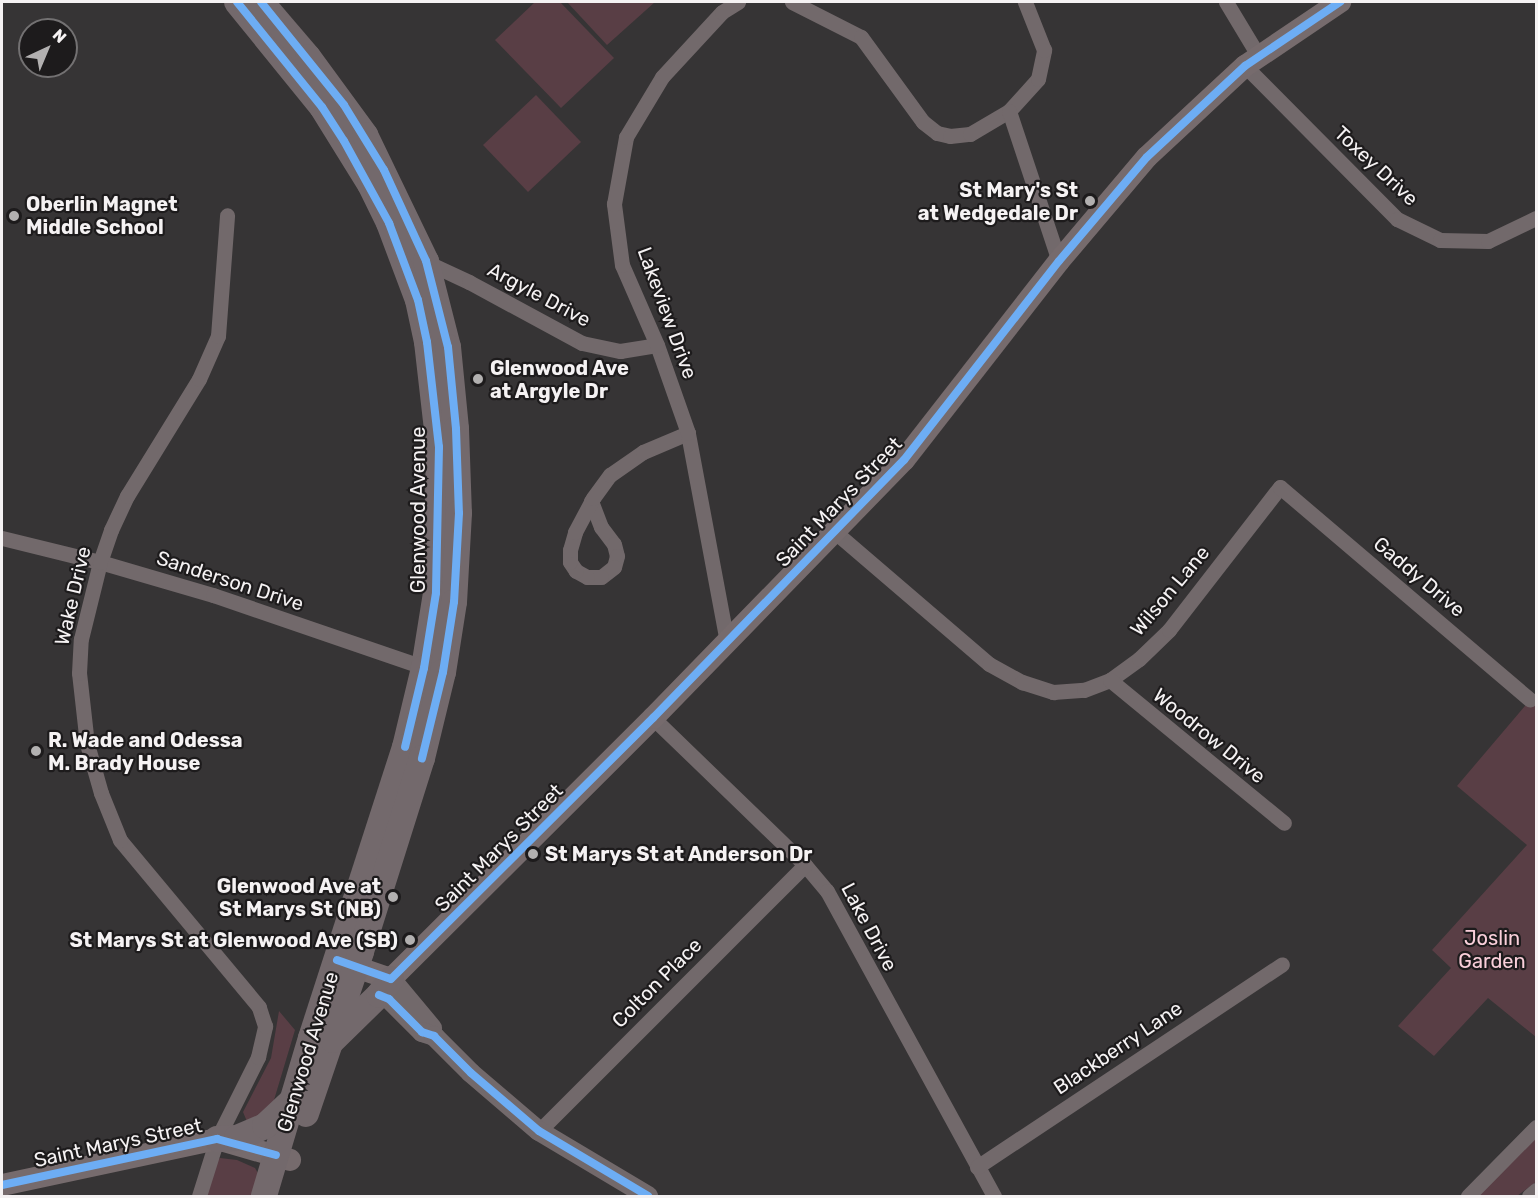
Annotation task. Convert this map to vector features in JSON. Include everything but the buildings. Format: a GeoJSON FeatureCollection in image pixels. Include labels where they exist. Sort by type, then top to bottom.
{"type":"FeatureCollection","features":[{"type":"Feature","properties":{"kind":"main road","name":"Glenwood Avenue"},"geometry":{"type":"LineString","coordinates":[[237,2],[322,107],[416,262]]}},
{"type":"Feature","properties":{"kind":"main road","name":"Glenwood Avenue"},"geometry":{"type":"LineString","coordinates":[[261,2],[308,57],[365,135],[416,262],[448,347],[456,429],[459,513],[454,602],[434,670],[405,747],[343,973],[330,1042],[283,1158],[264,1197]]}},
{"type":"Feature","properties":{"kind":"main road","name":"Saint Marys Street"},"geometry":{"type":"LineString","coordinates":[[385,987],[904,460],[1059,261],[1147,157],[1251,61],[1340,2]]}},
{"type":"Feature","properties":{"kind":"main road","name":"Glenwood Avenue"},"geometry":{"type":"LineString","coordinates":[[279,1197],[293,1099],[343,973]]}},
{"type":"Feature","properties":{"kind":"main road"},"geometry":{"type":"LineString","coordinates":[[330,1042],[385,987],[343,973]]}},
{"type":"Feature","properties":{"kind":"main road"},"geometry":{"type":"LineString","coordinates":[[217,1138],[237,1138],[265,1126],[276,1119],[293,1099]]}},
{"type":"Feature","properties":{"kind":"main road","name":"Saint Marys Street"},"geometry":{"type":"LineString","coordinates":[[2,1185],[217,1138],[283,1158]]}},
{"type":"Feature","properties":{"kind":"street","name":"Lakeview Drive"},"geometry":{"type":"LineString","coordinates":[[727,642],[688,433],[657,345],[622,265],[614,204],[626,137],[662,77],[722,12],[738,2]]}},
{"type":"Feature","properties":{"kind":"street"},"geometry":{"type":"LineString","coordinates":[[792,2],[861,37],[923,122],[937,134],[950,136],[970,134],[1009,111],[1038,79],[1044,50],[1025,2]]}},
{"type":"Feature","properties":{"kind":"street","name":"Toxey Drive"},"geometry":{"type":"LineString","coordinates":[[1226,2],[1251,61],[1397,219],[1440,240],[1488,241],[1536,218]]}},
{"type":"Feature","properties":{"kind":"street"},"geometry":{"type":"LineString","coordinates":[[1009,111],[1059,261]]}},
{"type":"Feature","properties":{"kind":"street","name":"Wake Drive"},"geometry":{"type":"LineString","coordinates":[[199,1197],[217,1138],[258,1057],[266,1026],[259,1007],[120,840],[101,793],[87,744],[79,674],[81,639],[100,562],[127,496],[199,378],[218,336],[226,215]]}},
{"type":"Feature","properties":{"kind":"street","name":"Argyle Drive"},"geometry":{"type":"LineString","coordinates":[[416,262],[582,343],[620,351],[657,345]]}},
{"type":"Feature","properties":{"kind":"street"},"geometry":{"type":"LineString","coordinates":[[591,501],[601,526],[614,544],[617,556],[614,567],[601,577],[586,577],[576,571],[570,562],[570,550],[575,532],[591,501],[610,475],[643,452],[688,433]]}},
{"type":"Feature","properties":{"kind":"street","name":"Wilson Lane"},"geometry":{"type":"LineString","coordinates":[[835,532],[990,664],[1022,682],[1053,692],[1084,690],[1110,680],[1139,659],[1169,630],[1280,487]]}},
{"type":"Feature","properties":{"kind":"street","name":"Gaddy Drive"},"geometry":{"type":"LineString","coordinates":[[1280,487],[1530,700]]}},
{"type":"Feature","properties":{"kind":"street","name":"Sanderson Drive"},"geometry":{"type":"LineString","coordinates":[[2,538],[100,562],[213,595],[434,670]]}},
{"type":"Feature","properties":{"kind":"street","name":"Woodrow Drive"},"geometry":{"type":"LineString","coordinates":[[1110,680],[1284,823]]}},
{"type":"Feature","properties":{"kind":"street","name":"Lake Drive"},"geometry":{"type":"LineString","coordinates":[[652,718],[805,865],[827,891],[993,1197]]}},
{"type":"Feature","properties":{"kind":"street","name":"Colton Place"},"geometry":{"type":"LineString","coordinates":[[538,1131],[805,865]]}},
{"type":"Feature","properties":{"kind":"street","name":"Blackberry Lane"},"geometry":{"type":"LineString","coordinates":[[977,1167],[1282,964]]}},
{"type":"Feature","properties":{"kind":"street"},"geometry":{"type":"LineString","coordinates":[[385,987],[388,999],[422,1032],[434,1036],[497,1096],[538,1131],[636,1193]]}},
{"type":"Feature","properties":{"kind":"street"},"geometry":{"type":"LineString","coordinates":[[1468,1197],[1536,1127]]}},
{"type":"Feature","properties":{"kind":"street"},"geometry":{"type":"LineString","coordinates":[[1529,1197],[1536,1190]]}},
{"type":"Feature","properties":{"kind":"green space"},"geometry":{"type":"Polygon","coordinates":[[[535,2],[560,2],[614,58],[561,108],[495,40],[535,2]]]}},
{"type":"Feature","properties":{"kind":"green space"},"geometry":{"type":"Polygon","coordinates":[[[567,2],[655,2],[607,45],[567,2]]]}},
{"type":"Feature","properties":{"kind":"green space"},"geometry":{"type":"Polygon","coordinates":[[[536,95],[581,142],[528,192],[483,145],[536,95]]]}},
{"type":"Feature","properties":{"kind":"green space","name":"Joslin Garden"},"geometry":{"type":"Polygon","coordinates":[[[1536,693],[1536,1037],[1488,998],[1434,1056],[1398,1026],[1451,968],[1432,950],[1527,845],[1457,786],[1536,693]]]}},
{"type":"Feature","properties":{"kind":"green space"},"geometry":{"type":"Polygon","coordinates":[[[279,1011],[295,1030],[271,1110],[248,1124],[243,1112],[271,1058],[279,1011]]]}},
{"type":"Feature","properties":{"kind":"green space"},"geometry":{"type":"Polygon","coordinates":[[[1536,1132],[1536,1182],[1517,1196],[1474,1196],[1536,1132]]]}},
{"type":"Feature","properties":{"kind":"green space"},"geometry":{"type":"Polygon","coordinates":[[[220,1158],[237,1160],[255,1168],[259,1175],[255,1196],[205,1196],[216,1161],[220,1158]]]}},
{"type":"Feature","properties":{"kind":"cycle path"},"geometry":{"type":"LineString","coordinates":[[237,2],[322,107],[344,141],[389,223],[418,300],[427,342],[439,447],[436,593],[424,668],[405,747]]}},
{"type":"Feature","properties":{"kind":"cycle path"},"geometry":{"type":"LineString","coordinates":[[261,2],[344,105],[384,170],[426,261],[448,347],[456,429],[459,513],[454,602],[443,672],[422,758]]}},
{"type":"Feature","properties":{"kind":"cycle path"},"geometry":{"type":"LineString","coordinates":[[337,960],[391,979],[653,718],[904,460],[1059,261],[1147,157],[1245,66],[1340,2]]}},
{"type":"Feature","properties":{"kind":"cycle path"},"geometry":{"type":"LineString","coordinates":[[379,995],[389,999],[422,1032],[434,1036],[471,1073],[539,1131],[648,1196]]}},
{"type":"Feature","properties":{"kind":"cycle path"},"geometry":{"type":"LineString","coordinates":[[2,1185],[217,1139],[276,1155]]}},
{"type":"Feature","properties":{"kind":"place","name":"St Mary's St at Wedgedale Dr"},"geometry":{"type":"Point","coordinates":[1090,201]}},
{"type":"Feature","properties":{"kind":"place","name":"Oberlin Magnet Middle School"},"geometry":{"type":"Point","coordinates":[14,216]}},
{"type":"Feature","properties":{"kind":"place","name":"Glenwood Ave at Argyle Dr"},"geometry":{"type":"Point","coordinates":[478,379]}},
{"type":"Feature","properties":{"kind":"place","name":"R. Wade and Odessa M. Brady House"},"geometry":{"type":"Point","coordinates":[36,751]}},
{"type":"Feature","properties":{"kind":"place","name":"St Marys St at Anderson Dr"},"geometry":{"type":"Point","coordinates":[533,854]}},
{"type":"Feature","properties":{"kind":"place","name":"Glenwood Ave at St Marys St (NB)"},"geometry":{"type":"Point","coordinates":[393,897]}},
{"type":"Feature","properties":{"kind":"place","name":"St Marys St at Glenwood Ave (SB)"},"geometry":{"type":"Point","coordinates":[410,940]}}]}
